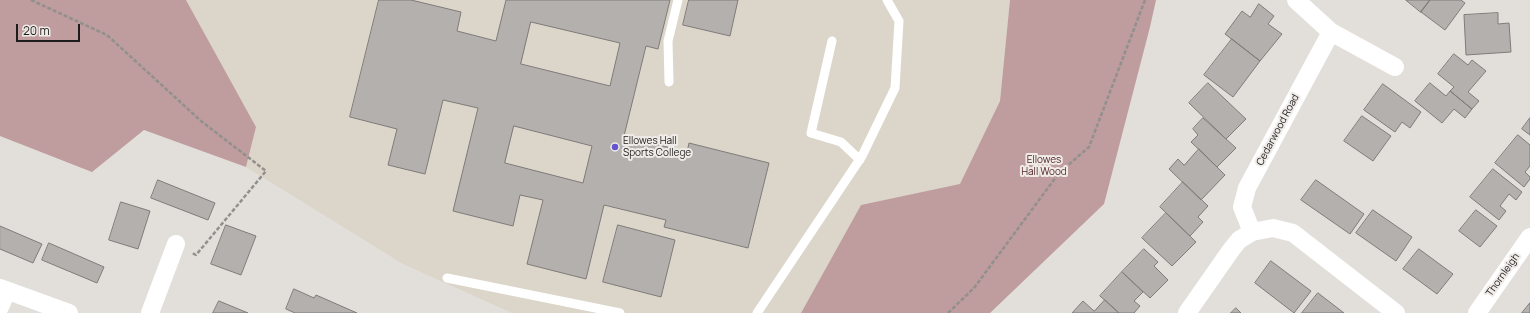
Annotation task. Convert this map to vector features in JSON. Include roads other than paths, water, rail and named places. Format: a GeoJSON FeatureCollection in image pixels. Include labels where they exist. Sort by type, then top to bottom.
{"type":"FeatureCollection","features":[{"type":"Feature","properties":{"kind":"street"},"geometry":{"type":"LineString","coordinates":[[1296,0],[1331,32],[1395,67]]}},
{"type":"Feature","properties":{"kind":"street","name":"Cedarwood Road"},"geometry":{"type":"LineString","coordinates":[[1252,232],[1242,207],[1247,188],[1331,32]]}},
{"type":"Feature","properties":{"kind":"street"},"geometry":{"type":"LineString","coordinates":[[1187,313],[1239,240],[1252,232],[1273,228],[1293,233],[1396,313]]}},
{"type":"Feature","properties":{"kind":"street","name":"Thornleigh"},"geometry":{"type":"LineString","coordinates":[[1477,313],[1530,237]]}},
{"type":"Feature","properties":{"kind":"street"},"geometry":{"type":"LineString","coordinates":[[150,313],[176,244]]}},
{"type":"Feature","properties":{"kind":"street"},"geometry":{"type":"LineString","coordinates":[[2,295],[68,313]]}},
{"type":"Feature","properties":{"kind":"lane"},"geometry":{"type":"LineString","coordinates":[[669,82],[668,41],[678,0]]}},
{"type":"Feature","properties":{"kind":"lane"},"geometry":{"type":"LineString","coordinates":[[757,313],[860,160],[895,88],[899,21],[887,0]]}},
{"type":"Feature","properties":{"kind":"lane"},"geometry":{"type":"LineString","coordinates":[[832,41],[811,132],[841,142],[860,160]]}},
{"type":"Feature","properties":{"kind":"lane"},"geometry":{"type":"LineString","coordinates":[[447,278],[620,313]]}},
{"type":"Feature","properties":{"kind":"place","name":"Ellowes Hall Sports College"},"geometry":{"type":"Point","coordinates":[615,147]}},
{"type":"Feature","properties":{"kind":"park label","name":"Ellowes Hall Wood"},"geometry":{"type":"Point","coordinates":[1044,166]}}]}
